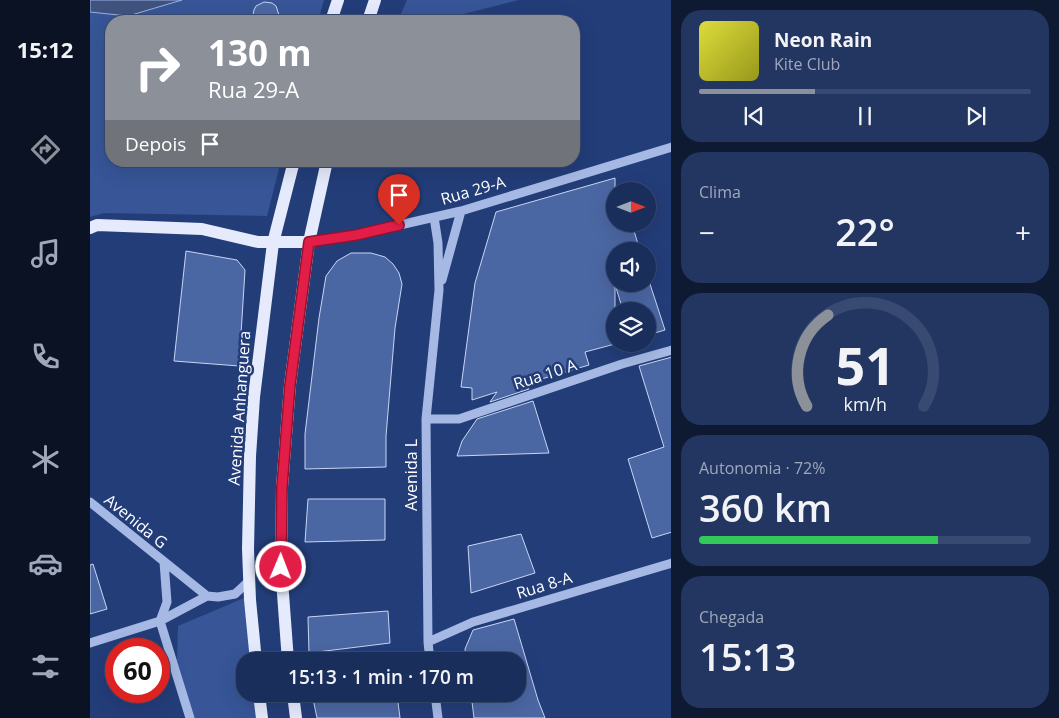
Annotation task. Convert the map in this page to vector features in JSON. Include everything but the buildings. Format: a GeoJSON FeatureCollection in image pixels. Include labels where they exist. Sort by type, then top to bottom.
{"type":"FeatureCollection","features":[{"type":"Feature","properties":{"kind":"main road"},"geometry":{"type":"LineString","coordinates":[[333,15],[338,0]]}},
{"type":"Feature","properties":{"kind":"main road"},"geometry":{"type":"LineString","coordinates":[[370,15],[375,0]]}},
{"type":"Feature","properties":{"kind":"main road","name":"Avenida Anhanguera"},"geometry":{"type":"LineString","coordinates":[[255,652],[250,600],[248,549],[249,465],[254,397],[273,242],[292,167]]}},
{"type":"Feature","properties":{"kind":"main road"},"geometry":{"type":"LineString","coordinates":[[287,652],[281,567],[282,487],[290,385],[309,242],[326,167]]}},
{"type":"Feature","properties":{"kind":"main road"},"geometry":{"type":"LineString","coordinates":[[90,228],[97,225],[202,229],[258,242],[309,242]]}},
{"type":"Feature","properties":{"kind":"main road"},"geometry":{"type":"LineString","coordinates":[[260,702],[262,718]]}},
{"type":"Feature","properties":{"kind":"main road"},"geometry":{"type":"LineString","coordinates":[[294,702],[296,718]]}},
{"type":"Feature","properties":{"kind":"street","name":"Rua 29-A"},"geometry":{"type":"LineString","coordinates":[[309,242],[356,235],[461,211],[671,147]]}},
{"type":"Feature","properties":{"kind":"street","name":"Avenida L"},"geometry":{"type":"LineString","coordinates":[[439,290],[461,211]]}},
{"type":"Feature","properties":{"kind":"street","name":"Avenida L"},"geometry":{"type":"LineString","coordinates":[[429,652],[426,419],[439,290],[438,243],[434,217]]}},
{"type":"Feature","properties":{"kind":"street","name":"Rua 10 A"},"geometry":{"type":"LineString","coordinates":[[426,419],[458,419],[622,364],[671,350]]}},
{"type":"Feature","properties":{"kind":"street","name":"Avenida G"},"geometry":{"type":"LineString","coordinates":[[90,502],[207,596]]}},
{"type":"Feature","properties":{"kind":"street","name":"Avenida G"},"geometry":{"type":"LineString","coordinates":[[160,620],[167,602],[164,562]]}},
{"type":"Feature","properties":{"kind":"street","name":"Rua 8-A"},"geometry":{"type":"LineString","coordinates":[[428,642],[472,622],[671,563]]}},
{"type":"Feature","properties":{"kind":"street"},"geometry":{"type":"LineString","coordinates":[[90,643],[160,620],[207,596],[218,597],[234,594],[249,581]]}},
{"type":"Feature","properties":{"kind":"street"},"geometry":{"type":"LineString","coordinates":[[234,594],[250,600]]}},
{"type":"Feature","properties":{"kind":"street"},"geometry":{"type":"LineString","coordinates":[[160,620],[190,718]]}},
{"type":"Feature","properties":{"kind":"street"},"geometry":{"type":"LineString","coordinates":[[435,702],[438,718]]}},
{"type":"Feature","properties":{"kind":"shaded area"},"geometry":{"type":"Polygon","coordinates":[[[90,0],[324,0],[320,15],[105,15],[105,167],[279,167],[267,216],[104,213],[90,217],[90,0]]]}},
{"type":"Feature","properties":{"kind":"shaded area"},"geometry":{"type":"Polygon","coordinates":[[[90,0],[182,0],[131,15],[90,12],[90,0]]]}},
{"type":"Feature","properties":{"kind":"shaded area"},"geometry":{"type":"Polygon","coordinates":[[[407,0],[519,0],[460,15],[401,15],[407,0]]]}},
{"type":"Feature","properties":{"kind":"shaded area"},"geometry":{"type":"Polygon","coordinates":[[[244,598],[252,652],[236,652],[236,702],[259,702],[262,718],[194,718],[177,660],[178,626],[244,598]]]}},
{"type":"Feature","properties":{"kind":"route"},"geometry":{"type":"LineString","coordinates":[[281,567],[282,487],[290,385],[309,242],[356,235],[399,225]]}}]}
